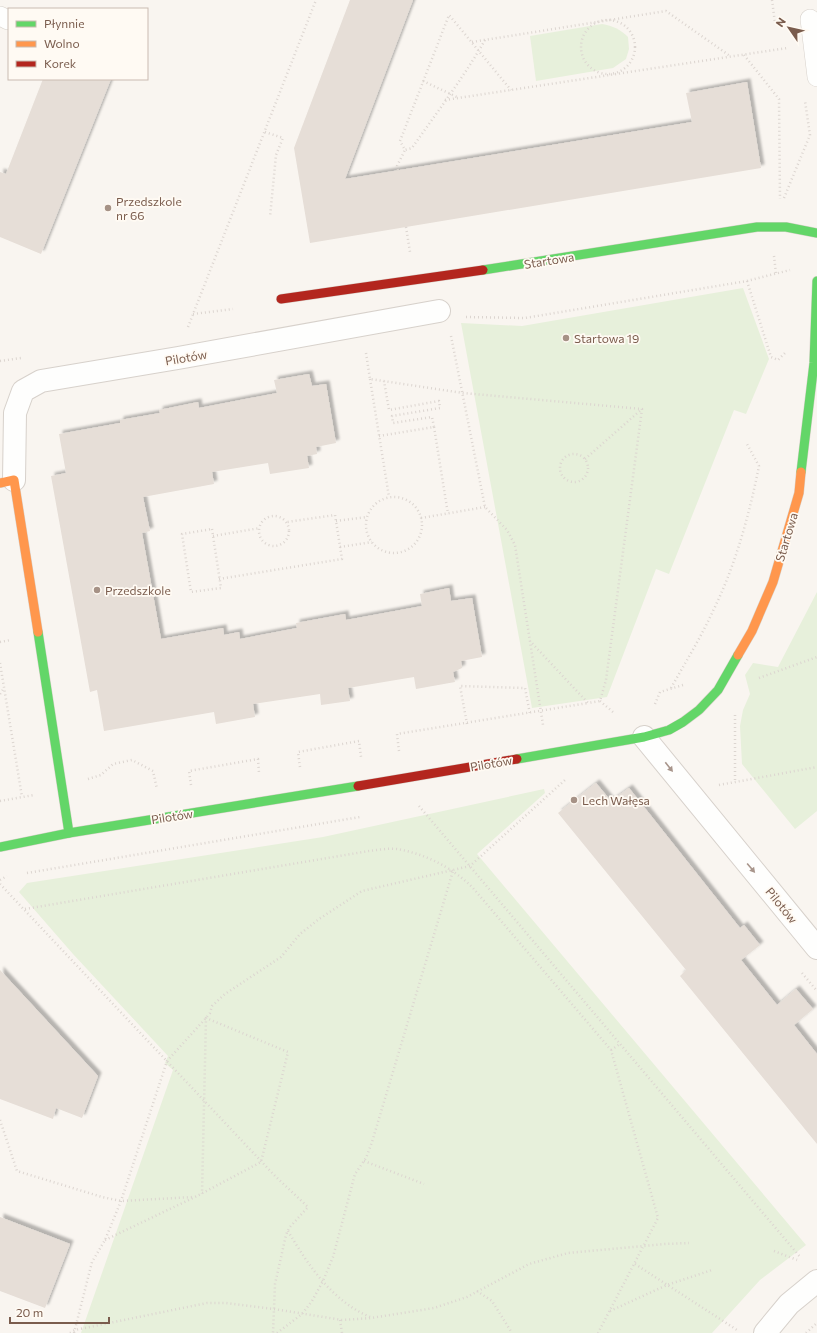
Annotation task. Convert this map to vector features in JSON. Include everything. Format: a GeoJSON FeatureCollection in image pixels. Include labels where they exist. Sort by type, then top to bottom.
{"type":"FeatureCollection","features":[{"type":"Feature","properties":{"kind":"street","name":"Startowa"},"geometry":{"type":"LineString","coordinates":[[281,299],[443,276],[757,227],[786,227],[817,234]]}},
{"type":"Feature","properties":{"kind":"street","name":"Startowa"},"geometry":{"type":"LineString","coordinates":[[644,737],[669,730],[683,722],[698,710],[718,690],[752,631],[773,582],[799,493],[814,363],[817,281]]}},
{"type":"Feature","properties":{"kind":"street","name":"Pilotów"},"geometry":{"type":"LineString","coordinates":[[69,833],[7,481],[15,413],[23,392],[41,381],[362,326],[439,311]]}},
{"type":"Feature","properties":{"kind":"street","name":"Pilotów"},"geometry":{"type":"LineString","coordinates":[[0,847],[69,833],[644,737],[817,948]]}},
{"type":"Feature","properties":{"kind":"street"},"geometry":{"type":"LineString","coordinates":[[765,1333],[789,1304],[817,1281]]}},
{"type":"Feature","properties":{"kind":"lane"},"geometry":{"type":"LineString","coordinates":[[810,19],[817,77]]}},
{"type":"Feature","properties":{"kind":"path"},"geometry":{"type":"LineString","coordinates":[[187,330],[316,0]]}},
{"type":"Feature","properties":{"kind":"path"},"geometry":{"type":"LineString","coordinates":[[772,0],[776,23]]}},
{"type":"Feature","properties":{"kind":"path"},"geometry":{"type":"LineString","coordinates":[[472,42],[666,11],[731,56]]}},
{"type":"Feature","properties":{"kind":"path"},"geometry":{"type":"LineString","coordinates":[[405,150],[400,141],[449,14],[511,90]]}},
{"type":"Feature","properties":{"kind":"path"},"geometry":{"type":"LineString","coordinates":[[612,20],[625,26],[633,36],[635,50],[631,62],[621,71],[608,75],[596,72],[586,64],[580,52],[582,39],[588,28],[599,21],[612,20]]}},
{"type":"Feature","properties":{"kind":"path"},"geometry":{"type":"LineString","coordinates":[[398,170],[397,166],[405,150],[412,148],[485,40]]}},
{"type":"Feature","properties":{"kind":"path"},"geometry":{"type":"LineString","coordinates":[[445,100],[790,48]]}},
{"type":"Feature","properties":{"kind":"path"},"geometry":{"type":"LineString","coordinates":[[743,54],[779,99],[780,208]]}},
{"type":"Feature","properties":{"kind":"path"},"geometry":{"type":"LineString","coordinates":[[423,81],[459,98]]}},
{"type":"Feature","properties":{"kind":"path"},"geometry":{"type":"LineString","coordinates":[[770,227],[780,208],[810,135],[804,98]]}},
{"type":"Feature","properties":{"kind":"path"},"geometry":{"type":"LineString","coordinates":[[265,132],[283,138],[276,155],[270,217]]}},
{"type":"Feature","properties":{"kind":"path"},"geometry":{"type":"LineString","coordinates":[[463,317],[525,318],[747,281],[795,269]]}},
{"type":"Feature","properties":{"kind":"path"},"geometry":{"type":"LineString","coordinates":[[747,281],[771,357],[778,360]]}},
{"type":"Feature","properties":{"kind":"path"},"geometry":{"type":"LineString","coordinates":[[193,314],[233,309]]}},
{"type":"Feature","properties":{"kind":"path"},"geometry":{"type":"LineString","coordinates":[[362,326],[389,497]]}},
{"type":"Feature","properties":{"kind":"path"},"geometry":{"type":"LineString","coordinates":[[450,332],[485,507],[507,530],[515,545],[548,754]]}},
{"type":"Feature","properties":{"kind":"path"},"geometry":{"type":"LineString","coordinates":[[0,361],[23,357]]}},
{"type":"Feature","properties":{"kind":"path"},"geometry":{"type":"LineString","coordinates":[[370,379],[463,393],[642,409]]}},
{"type":"Feature","properties":{"kind":"path"},"geometry":{"type":"LineString","coordinates":[[384,381],[389,410],[439,402],[440,408],[392,416],[393,423],[432,417],[448,514]]}},
{"type":"Feature","properties":{"kind":"path"},"geometry":{"type":"LineString","coordinates":[[585,459],[642,409]]}},
{"type":"Feature","properties":{"kind":"path"},"geometry":{"type":"LineString","coordinates":[[400,757],[397,734],[530,714],[600,701],[606,680],[642,409]]}},
{"type":"Feature","properties":{"kind":"path"},"geometry":{"type":"LineString","coordinates":[[379,436],[434,427]]}},
{"type":"Feature","properties":{"kind":"path"},"geometry":{"type":"LineString","coordinates":[[672,688],[712,613],[744,532],[759,466],[747,444]]}},
{"type":"Feature","properties":{"kind":"path"},"geometry":{"type":"LineString","coordinates":[[575,454],[585,459],[588,470],[583,479],[573,483],[562,478],[559,467],[564,457],[575,454]]}},
{"type":"Feature","properties":{"kind":"path"},"geometry":{"type":"LineString","coordinates":[[389,497],[400,497],[409,501],[417,509],[421,518],[422,528],[419,537],[406,550],[397,553],[379,549],[367,534],[365,525],[367,516],[372,507],[379,501],[389,497]]}},
{"type":"Feature","properties":{"kind":"path"},"geometry":{"type":"LineString","coordinates":[[421,518],[485,507]]}},
{"type":"Feature","properties":{"kind":"path"},"geometry":{"type":"LineString","coordinates":[[219,579],[342,559],[335,515],[287,522]]}},
{"type":"Feature","properties":{"kind":"path"},"geometry":{"type":"LineString","coordinates":[[276,516],[282,518],[287,522],[289,531],[287,539],[281,544],[273,546],[265,542],[260,536],[260,528],[263,521],[268,517],[276,516]]}},
{"type":"Feature","properties":{"kind":"path"},"geometry":{"type":"LineString","coordinates":[[336,522],[367,516]]}},
{"type":"Feature","properties":{"kind":"path"},"geometry":{"type":"LineString","coordinates":[[213,536],[260,528]]}},
{"type":"Feature","properties":{"kind":"path"},"geometry":{"type":"LineString","coordinates":[[212,529],[213,536],[221,588],[191,592],[182,534],[212,529]]}},
{"type":"Feature","properties":{"kind":"path"},"geometry":{"type":"LineString","coordinates":[[340,547],[372,542]]}},
{"type":"Feature","properties":{"kind":"path"},"geometry":{"type":"LineString","coordinates":[[530,641],[588,703]]}},
{"type":"Feature","properties":{"kind":"path"},"geometry":{"type":"LineString","coordinates":[[752,680],[817,658]]}},
{"type":"Feature","properties":{"kind":"path"},"geometry":{"type":"LineString","coordinates":[[0,663],[22,797]]}},
{"type":"Feature","properties":{"kind":"path"},"geometry":{"type":"LineString","coordinates":[[467,724],[460,686],[525,688],[530,714]]}},
{"type":"Feature","properties":{"kind":"path"},"geometry":{"type":"LineString","coordinates":[[0,694],[4,688]]}},
{"type":"Feature","properties":{"kind":"path"},"geometry":{"type":"LineString","coordinates":[[735,708],[735,782]]}},
{"type":"Feature","properties":{"kind":"path"},"geometry":{"type":"LineString","coordinates":[[300,767],[298,752],[359,741],[362,763]]}},
{"type":"Feature","properties":{"kind":"path"},"geometry":{"type":"LineString","coordinates":[[192,787],[190,771],[258,759],[259,774]]}},
{"type":"Feature","properties":{"kind":"path"},"geometry":{"type":"LineString","coordinates":[[0,801],[62,789],[101,774],[113,764],[132,760],[153,771],[158,792]]}},
{"type":"Feature","properties":{"kind":"path"},"geometry":{"type":"LineString","coordinates":[[687,791],[817,767]]}},
{"type":"Feature","properties":{"kind":"path"},"geometry":{"type":"LineString","coordinates":[[74,1332],[92,1262],[105,1240],[121,1201],[167,1061],[206,1018],[210,1013],[212,1006],[225,994],[281,957],[300,934],[319,919],[362,891],[470,866],[567,778]]}},
{"type":"Feature","properties":{"kind":"path"},"geometry":{"type":"LineString","coordinates":[[420,806],[801,1260],[774,1251]]}},
{"type":"Feature","properties":{"kind":"path"},"geometry":{"type":"LineString","coordinates":[[25,909],[369,850],[396,849],[418,854],[453,870],[473,888],[611,1050],[658,1218],[645,1246],[598,1333]]}},
{"type":"Feature","properties":{"kind":"path"},"geometry":{"type":"LineString","coordinates":[[277,1333],[302,1314],[312,1301],[323,1281],[333,1257],[355,1174],[364,1161],[377,1125],[453,870]]}},
{"type":"Feature","properties":{"kind":"path"},"geometry":{"type":"LineString","coordinates":[[0,884],[261,1162],[308,1207],[288,1231],[275,1284],[273,1333]]}},
{"type":"Feature","properties":{"kind":"path"},"geometry":{"type":"LineString","coordinates":[[202,1194],[206,1018]]}},
{"type":"Feature","properties":{"kind":"path"},"geometry":{"type":"LineString","coordinates":[[105,1240],[202,1194],[261,1162],[288,1052],[206,1018]]}},
{"type":"Feature","properties":{"kind":"path"},"geometry":{"type":"LineString","coordinates":[[611,1050],[620,1044]]}},
{"type":"Feature","properties":{"kind":"path"},"geometry":{"type":"LineString","coordinates":[[0,1120],[17,1171],[102,1197],[121,1201],[198,1196]]}},
{"type":"Feature","properties":{"kind":"path"},"geometry":{"type":"LineString","coordinates":[[364,1161],[424,1184]]}},
{"type":"Feature","properties":{"kind":"path"},"geometry":{"type":"LineString","coordinates":[[288,1231],[312,1269],[323,1281],[349,1306],[371,1318]]}},
{"type":"Feature","properties":{"kind":"path"},"geometry":{"type":"LineString","coordinates":[[70,1333],[207,1303],[226,1303],[274,1309],[340,1320],[371,1318],[434,1308],[467,1297],[529,1264],[568,1253],[689,1243]]}},
{"type":"Feature","properties":{"kind":"path"},"geometry":{"type":"LineString","coordinates":[[635,1264],[741,1333]]}},
{"type":"Feature","properties":{"kind":"path"},"geometry":{"type":"LineString","coordinates":[[610,1311],[667,1285],[712,1270]]}},
{"type":"Feature","properties":{"kind":"path"},"geometry":{"type":"LineString","coordinates":[[477,1291],[492,1301],[512,1333]]}},
{"type":"Feature","properties":{"kind":"path"},"geometry":{"type":"LineString","coordinates":[[340,1320],[342,1333]]}},
{"type":"Feature","properties":{"kind":"path"},"geometry":{"type":"LineString","coordinates":[[806,1333],[817,1323]]}},
{"type":"Feature","properties":{"kind":"green space"},"geometry":{"type":"Polygon","coordinates":[[[602,24],[616,28],[628,37],[629,49],[626,59],[613,68],[536,81],[530,36],[602,24]]]}},
{"type":"Feature","properties":{"kind":"green space"},"geometry":{"type":"Polygon","coordinates":[[[743,288],[769,359],[746,414],[734,410],[669,574],[656,569],[607,697],[532,708],[461,323],[522,326],[743,288]]]}},
{"type":"Feature","properties":{"kind":"green space"},"geometry":{"type":"Polygon","coordinates":[[[817,592],[817,811],[795,829],[742,764],[740,726],[743,710],[750,694],[745,675],[753,663],[778,667],[817,592]]]}},
{"type":"Feature","properties":{"kind":"green space"},"geometry":{"type":"Polygon","coordinates":[[[544,789],[545,793],[477,854],[806,1245],[760,1280],[712,1333],[81,1333],[173,1070],[165,1063],[168,1056],[73,954],[19,892],[27,883],[323,837],[544,789]]]}},
{"type":"Feature","properties":{"kind":"building"},"geometry":{"type":"Polygon","coordinates":[[[350,0],[413,0],[345,179],[692,122],[686,93],[747,82],[761,168],[310,243],[294,148],[350,0]]]}},
{"type":"Feature","properties":{"kind":"building"},"geometry":{"type":"Polygon","coordinates":[[[43,80],[111,80],[41,254],[0,237],[0,172],[6,174],[43,80]]]}},
{"type":"Feature","properties":{"kind":"building"},"geometry":{"type":"Polygon","coordinates":[[[309,374],[312,386],[326,384],[336,443],[316,447],[317,454],[307,456],[309,468],[270,474],[268,463],[212,472],[214,484],[143,497],[150,531],[142,533],[161,639],[223,628],[224,635],[239,632],[240,639],[297,628],[296,623],[345,614],[346,620],[422,606],[420,594],[449,588],[451,601],[472,598],[482,657],[461,661],[462,668],[453,672],[455,682],[416,689],[414,677],[348,688],[350,701],[321,705],[320,694],[253,704],[255,717],[216,724],[214,712],[104,731],[97,690],[90,692],[51,476],[66,473],[59,434],[120,423],[120,420],[160,413],[159,410],[198,402],[199,408],[277,393],[274,380],[309,374]]]}},
{"type":"Feature","properties":{"kind":"building"},"geometry":{"type":"Polygon","coordinates":[[[596,783],[611,801],[629,788],[740,928],[744,925],[760,945],[741,960],[777,1005],[796,989],[813,1009],[794,1025],[817,1054],[817,1144],[680,976],[686,970],[558,813],[596,783]]]}},
{"type":"Feature","properties":{"kind":"building"},"geometry":{"type":"Polygon","coordinates":[[[0,970],[98,1076],[82,1118],[56,1108],[53,1119],[0,1099],[0,970]]]}},
{"type":"Feature","properties":{"kind":"building"},"geometry":{"type":"Polygon","coordinates":[[[0,1217],[70,1244],[45,1308],[0,1291],[0,1217]]]}},
{"type":"Feature","properties":{"kind":"traffic: fast"},"geometry":{"type":"LineString","coordinates":[[483,270],[757,227],[786,227],[817,233]]}},
{"type":"Feature","properties":{"kind":"traffic: fast"},"geometry":{"type":"LineString","coordinates":[[801,472],[814,363],[817,281]]}},
{"type":"Feature","properties":{"kind":"traffic: fast"},"geometry":{"type":"LineString","coordinates":[[38,632],[69,833]]}},
{"type":"Feature","properties":{"kind":"traffic: fast"},"geometry":{"type":"LineString","coordinates":[[517,759],[644,737],[669,730],[699,710],[718,690],[738,655]]}},
{"type":"Feature","properties":{"kind":"traffic: fast"},"geometry":{"type":"LineString","coordinates":[[0,847],[69,833],[358,786]]}},
{"type":"Feature","properties":{"kind":"traffic: slow"},"geometry":{"type":"LineString","coordinates":[[738,655],[752,631],[773,582],[799,493],[801,472]]}},
{"type":"Feature","properties":{"kind":"traffic: slow"},"geometry":{"type":"LineString","coordinates":[[0,483],[14,480],[38,632]]}},
{"type":"Feature","properties":{"kind":"traffic: jam"},"geometry":{"type":"LineString","coordinates":[[281,299],[483,270]]}},
{"type":"Feature","properties":{"kind":"traffic: jam"},"geometry":{"type":"LineString","coordinates":[[358,786],[517,759]]}},
{"type":"Feature","properties":{"kind":"place","name":"Przedszkole nr 66"},"geometry":{"type":"Point","coordinates":[108,208]}},
{"type":"Feature","properties":{"kind":"place","name":"Startowa 19"},"geometry":{"type":"Point","coordinates":[566,338]}},
{"type":"Feature","properties":{"kind":"place","name":"Przedszkole"},"geometry":{"type":"Point","coordinates":[97,590]}},
{"type":"Feature","properties":{"kind":"place","name":"Lech Wałęsa"},"geometry":{"type":"Point","coordinates":[574,800]}}]}
